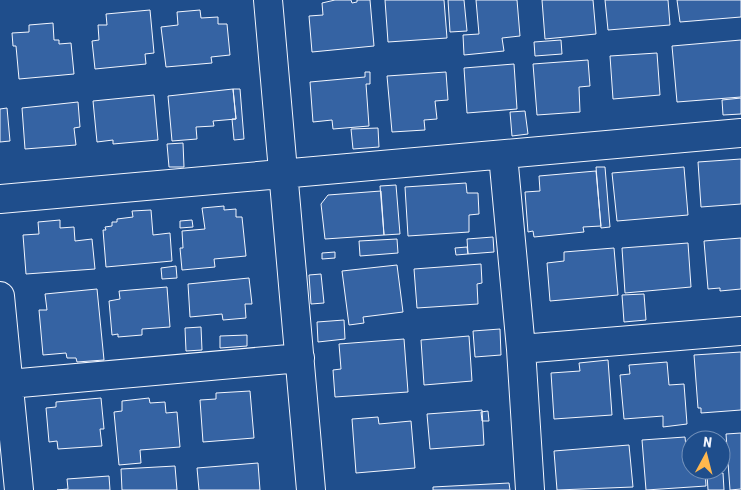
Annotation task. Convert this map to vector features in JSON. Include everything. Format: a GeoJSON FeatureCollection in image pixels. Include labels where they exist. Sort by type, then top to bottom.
{"type":"FeatureCollection","features":[{"type":"Feature","properties":{"kind":"street"},"geometry":{"type":"LineString","coordinates":[[268,0],[285,174],[311,490]]}},
{"type":"Feature","properties":{"kind":"street"},"geometry":{"type":"LineString","coordinates":[[0,199],[741,133]]}},
{"type":"Feature","properties":{"kind":"street"},"geometry":{"type":"LineString","coordinates":[[503,155],[521,349],[530,490]]}},
{"type":"Feature","properties":{"kind":"street"},"geometry":{"type":"LineString","coordinates":[[0,296],[19,490]]}},
{"type":"Feature","properties":{"kind":"street"},"geometry":{"type":"LineString","coordinates":[[521,349],[741,331]]}},
{"type":"Feature","properties":{"kind":"street"},"geometry":{"type":"LineString","coordinates":[[9,384],[300,358]]}},
{"type":"Feature","properties":{"kind":"building"},"geometry":{"type":"Polygon","coordinates":[[[335,0],[351,0],[352,3],[357,2],[357,0],[370,0],[374,46],[312,52],[309,16],[323,15],[322,3],[335,0]]]}},
{"type":"Feature","properties":{"kind":"building"},"geometry":{"type":"Polygon","coordinates":[[[385,0],[444,0],[447,38],[388,42],[385,0]]]}},
{"type":"Feature","properties":{"kind":"building"},"geometry":{"type":"Polygon","coordinates":[[[448,0],[464,0],[467,31],[450,32],[448,0]]]}},
{"type":"Feature","properties":{"kind":"building"},"geometry":{"type":"Polygon","coordinates":[[[476,0],[517,0],[520,36],[502,38],[504,51],[464,55],[463,35],[479,34],[476,0]]]}},
{"type":"Feature","properties":{"kind":"building"},"geometry":{"type":"Polygon","coordinates":[[[542,0],[593,0],[596,34],[545,39],[542,0]]]}},
{"type":"Feature","properties":{"kind":"building"},"geometry":{"type":"Polygon","coordinates":[[[605,0],[668,0],[670,25],[608,30],[605,0]]]}},
{"type":"Feature","properties":{"kind":"building"},"geometry":{"type":"Polygon","coordinates":[[[677,0],[741,0],[741,17],[680,22],[677,0]]]}},
{"type":"Feature","properties":{"kind":"building"},"geometry":{"type":"Polygon","coordinates":[[[150,10],[154,53],[145,54],[146,64],[95,69],[92,41],[99,40],[98,25],[107,25],[106,14],[150,10]]]}},
{"type":"Feature","properties":{"kind":"building"},"geometry":{"type":"Polygon","coordinates":[[[200,10],[201,18],[218,17],[218,24],[227,24],[230,55],[211,57],[212,63],[166,67],[161,27],[178,25],[177,12],[200,10]]]}},
{"type":"Feature","properties":{"kind":"building"},"geometry":{"type":"Polygon","coordinates":[[[53,23],[54,40],[59,40],[59,44],[71,43],[74,74],[19,79],[16,46],[13,46],[12,33],[29,32],[29,25],[53,23]]]}},
{"type":"Feature","properties":{"kind":"building"},"geometry":{"type":"Polygon","coordinates":[[[561,40],[562,54],[535,56],[534,42],[561,40]]]}},
{"type":"Feature","properties":{"kind":"building"},"geometry":{"type":"Polygon","coordinates":[[[741,40],[741,97],[677,102],[672,46],[741,40]]]}},
{"type":"Feature","properties":{"kind":"building"},"geometry":{"type":"Polygon","coordinates":[[[657,53],[660,95],[613,99],[610,56],[657,53]]]}},
{"type":"Feature","properties":{"kind":"building"},"geometry":{"type":"Polygon","coordinates":[[[588,60],[590,86],[579,87],[580,112],[537,115],[533,64],[588,60]]]}},
{"type":"Feature","properties":{"kind":"building"},"geometry":{"type":"Polygon","coordinates":[[[514,64],[517,109],[467,113],[464,68],[514,64]]]}},
{"type":"Feature","properties":{"kind":"building"},"geometry":{"type":"Polygon","coordinates":[[[365,72],[370,72],[370,84],[366,84],[369,126],[333,129],[332,120],[313,122],[310,82],[365,77],[365,72]]]}},
{"type":"Feature","properties":{"kind":"building"},"geometry":{"type":"Polygon","coordinates":[[[446,72],[448,100],[435,101],[437,119],[424,120],[425,130],[392,132],[387,76],[446,72]]]}},
{"type":"Feature","properties":{"kind":"building"},"geometry":{"type":"Polygon","coordinates":[[[233,89],[240,89],[244,139],[234,140],[232,119],[236,119],[233,89]]]}},
{"type":"Feature","properties":{"kind":"building"},"geometry":{"type":"Polygon","coordinates":[[[233,89],[236,119],[213,121],[214,126],[196,127],[197,139],[172,141],[168,96],[233,89]]]}},
{"type":"Feature","properties":{"kind":"building"},"geometry":{"type":"Polygon","coordinates":[[[154,95],[158,140],[113,144],[113,140],[97,142],[93,101],[154,95]]]}},
{"type":"Feature","properties":{"kind":"building"},"geometry":{"type":"Polygon","coordinates":[[[741,98],[741,114],[723,115],[722,100],[741,98]]]}},
{"type":"Feature","properties":{"kind":"building"},"geometry":{"type":"Polygon","coordinates":[[[78,102],[80,127],[74,128],[76,145],[25,149],[22,108],[78,102]]]}},
{"type":"Feature","properties":{"kind":"building"},"geometry":{"type":"Polygon","coordinates":[[[7,108],[10,141],[0,142],[0,109],[7,108]]]}},
{"type":"Feature","properties":{"kind":"building"},"geometry":{"type":"Polygon","coordinates":[[[525,111],[528,134],[512,136],[510,112],[525,111]]]}},
{"type":"Feature","properties":{"kind":"building"},"geometry":{"type":"Polygon","coordinates":[[[378,128],[379,147],[353,149],[351,129],[378,128]]]}},
{"type":"Feature","properties":{"kind":"building"},"geometry":{"type":"Polygon","coordinates":[[[183,143],[184,167],[169,167],[167,144],[183,143]]]}},
{"type":"Feature","properties":{"kind":"building"},"geometry":{"type":"Polygon","coordinates":[[[741,159],[741,204],[701,207],[698,162],[741,159]]]}},
{"type":"Feature","properties":{"kind":"building"},"geometry":{"type":"Polygon","coordinates":[[[596,167],[605,167],[610,227],[601,228],[596,167]]]}},
{"type":"Feature","properties":{"kind":"building"},"geometry":{"type":"Polygon","coordinates":[[[684,167],[688,215],[617,221],[612,173],[684,167]]]}},
{"type":"Feature","properties":{"kind":"building"},"geometry":{"type":"Polygon","coordinates":[[[596,171],[601,226],[583,227],[584,232],[534,237],[533,231],[528,232],[525,192],[540,191],[539,176],[596,171]]]}},
{"type":"Feature","properties":{"kind":"building"},"geometry":{"type":"Polygon","coordinates":[[[466,183],[467,193],[478,193],[479,214],[469,215],[469,232],[408,236],[405,187],[466,183]]]}},
{"type":"Feature","properties":{"kind":"building"},"geometry":{"type":"Polygon","coordinates":[[[396,185],[400,234],[384,235],[380,186],[396,185]]]}},
{"type":"Feature","properties":{"kind":"building"},"geometry":{"type":"Polygon","coordinates":[[[381,191],[384,235],[325,239],[321,204],[328,195],[381,191]]]}},
{"type":"Feature","properties":{"kind":"building"},"geometry":{"type":"Polygon","coordinates":[[[224,206],[224,210],[236,209],[236,217],[242,217],[246,256],[214,259],[215,267],[182,270],[180,248],[183,248],[182,231],[205,229],[202,208],[224,206]]]}},
{"type":"Feature","properties":{"kind":"building"},"geometry":{"type":"Polygon","coordinates":[[[151,210],[153,235],[170,233],[172,261],[106,267],[103,230],[106,230],[105,227],[112,226],[112,222],[117,222],[117,219],[133,217],[132,211],[151,210]]]}},
{"type":"Feature","properties":{"kind":"building"},"geometry":{"type":"Polygon","coordinates":[[[60,220],[60,228],[74,227],[75,241],[92,239],[95,269],[26,274],[23,235],[39,234],[38,222],[60,220]]]}},
{"type":"Feature","properties":{"kind":"building"},"geometry":{"type":"Polygon","coordinates":[[[192,220],[193,227],[180,228],[180,221],[192,220]]]}},
{"type":"Feature","properties":{"kind":"building"},"geometry":{"type":"Polygon","coordinates":[[[493,237],[494,252],[468,254],[467,239],[493,237]]]}},
{"type":"Feature","properties":{"kind":"building"},"geometry":{"type":"Polygon","coordinates":[[[741,238],[741,289],[720,291],[720,288],[708,289],[704,241],[741,238]]]}},
{"type":"Feature","properties":{"kind":"building"},"geometry":{"type":"Polygon","coordinates":[[[397,239],[398,253],[360,256],[359,241],[397,239]]]}},
{"type":"Feature","properties":{"kind":"building"},"geometry":{"type":"Polygon","coordinates":[[[688,243],[691,287],[625,293],[622,248],[688,243]]]}},
{"type":"Feature","properties":{"kind":"building"},"geometry":{"type":"Polygon","coordinates":[[[467,247],[468,254],[456,255],[455,248],[467,247]]]}},
{"type":"Feature","properties":{"kind":"building"},"geometry":{"type":"Polygon","coordinates":[[[614,248],[618,295],[550,301],[547,263],[564,261],[564,252],[614,248]]]}},
{"type":"Feature","properties":{"kind":"building"},"geometry":{"type":"Polygon","coordinates":[[[335,252],[335,258],[322,259],[322,253],[335,252]]]}},
{"type":"Feature","properties":{"kind":"building"},"geometry":{"type":"Polygon","coordinates":[[[481,264],[482,283],[477,284],[478,304],[417,308],[414,269],[481,264]]]}},
{"type":"Feature","properties":{"kind":"building"},"geometry":{"type":"Polygon","coordinates":[[[397,265],[403,312],[363,317],[364,323],[349,325],[342,271],[397,265]]]}},
{"type":"Feature","properties":{"kind":"building"},"geometry":{"type":"Polygon","coordinates":[[[176,266],[177,278],[162,279],[161,268],[176,266]]]}},
{"type":"Feature","properties":{"kind":"building"},"geometry":{"type":"Polygon","coordinates":[[[321,274],[324,303],[311,304],[309,275],[321,274]]]}},
{"type":"Feature","properties":{"kind":"building"},"geometry":{"type":"Polygon","coordinates":[[[249,278],[252,304],[245,304],[246,318],[223,320],[222,314],[190,317],[188,284],[249,278]]]}},
{"type":"Feature","properties":{"kind":"building"},"geometry":{"type":"Polygon","coordinates":[[[167,287],[170,327],[142,329],[142,335],[118,337],[118,334],[112,335],[109,301],[120,299],[119,291],[167,287]]]}},
{"type":"Feature","properties":{"kind":"building"},"geometry":{"type":"Polygon","coordinates":[[[97,289],[104,360],[77,362],[76,358],[67,358],[66,353],[43,355],[39,310],[47,310],[45,294],[97,289]]]}},
{"type":"Feature","properties":{"kind":"building"},"geometry":{"type":"Polygon","coordinates":[[[644,294],[646,320],[624,322],[622,295],[644,294]]]}},
{"type":"Feature","properties":{"kind":"building"},"geometry":{"type":"Polygon","coordinates":[[[344,320],[345,339],[318,342],[317,322],[344,320]]]}},
{"type":"Feature","properties":{"kind":"building"},"geometry":{"type":"Polygon","coordinates":[[[201,327],[202,350],[186,351],[185,328],[201,327]]]}},
{"type":"Feature","properties":{"kind":"building"},"geometry":{"type":"Polygon","coordinates":[[[500,329],[501,355],[475,357],[473,331],[500,329]]]}},
{"type":"Feature","properties":{"kind":"building"},"geometry":{"type":"Polygon","coordinates":[[[247,335],[247,346],[220,348],[220,336],[247,335]]]}},
{"type":"Feature","properties":{"kind":"building"},"geometry":{"type":"Polygon","coordinates":[[[469,336],[472,381],[424,385],[421,340],[469,336]]]}},
{"type":"Feature","properties":{"kind":"building"},"geometry":{"type":"Polygon","coordinates":[[[404,339],[408,392],[335,397],[333,370],[341,369],[339,344],[404,339]]]}},
{"type":"Feature","properties":{"kind":"building"},"geometry":{"type":"Polygon","coordinates":[[[741,352],[741,410],[701,413],[701,408],[698,408],[694,355],[741,352]]]}},
{"type":"Feature","properties":{"kind":"building"},"geometry":{"type":"Polygon","coordinates":[[[608,360],[612,415],[554,419],[551,373],[580,371],[579,363],[608,360]]]}},
{"type":"Feature","properties":{"kind":"building"},"geometry":{"type":"Polygon","coordinates":[[[667,362],[669,385],[684,384],[687,424],[663,427],[663,416],[624,419],[620,375],[630,374],[629,365],[667,362]]]}},
{"type":"Feature","properties":{"kind":"building"},"geometry":{"type":"Polygon","coordinates":[[[250,391],[254,438],[203,442],[200,400],[216,399],[216,393],[250,391]]]}},
{"type":"Feature","properties":{"kind":"building"},"geometry":{"type":"Polygon","coordinates":[[[101,398],[104,429],[100,429],[102,446],[58,449],[57,441],[49,442],[46,408],[56,407],[56,402],[101,398]]]}},
{"type":"Feature","properties":{"kind":"building"},"geometry":{"type":"Polygon","coordinates":[[[149,398],[150,403],[165,402],[166,413],[177,412],[180,447],[140,450],[141,463],[119,465],[114,412],[122,411],[122,401],[149,398]]]}},
{"type":"Feature","properties":{"kind":"building"},"geometry":{"type":"Polygon","coordinates":[[[482,410],[484,445],[430,449],[427,414],[482,410]]]}},
{"type":"Feature","properties":{"kind":"building"},"geometry":{"type":"Polygon","coordinates":[[[488,411],[489,421],[482,421],[481,412],[488,411]]]}},
{"type":"Feature","properties":{"kind":"building"},"geometry":{"type":"Polygon","coordinates":[[[378,417],[379,424],[411,421],[415,468],[356,473],[352,419],[378,417]]]}},
{"type":"Feature","properties":{"kind":"building"},"geometry":{"type":"Polygon","coordinates":[[[741,433],[741,489],[730,490],[729,480],[731,480],[731,434],[741,433]]]}},
{"type":"Feature","properties":{"kind":"building"},"geometry":{"type":"Polygon","coordinates":[[[681,437],[681,480],[706,480],[706,486],[646,490],[642,440],[681,437]]]}},
{"type":"Feature","properties":{"kind":"building"},"geometry":{"type":"Polygon","coordinates":[[[629,445],[633,487],[557,490],[554,451],[629,445]]]}},
{"type":"Feature","properties":{"kind":"building"},"geometry":{"type":"Polygon","coordinates":[[[258,463],[260,490],[199,490],[197,468],[258,463]]]}},
{"type":"Feature","properties":{"kind":"building"},"geometry":{"type":"Polygon","coordinates":[[[175,466],[177,490],[122,490],[121,469],[175,466]]]}},
{"type":"Feature","properties":{"kind":"building"},"geometry":{"type":"Polygon","coordinates":[[[109,476],[110,490],[57,490],[68,489],[67,479],[109,476]]]}},
{"type":"Feature","properties":{"kind":"building"},"geometry":{"type":"Polygon","coordinates":[[[707,480],[723,480],[724,490],[708,490],[707,480]]]}},
{"type":"Feature","properties":{"kind":"building"},"geometry":{"type":"Polygon","coordinates":[[[509,483],[510,490],[433,490],[433,487],[509,483]]]}}]}
